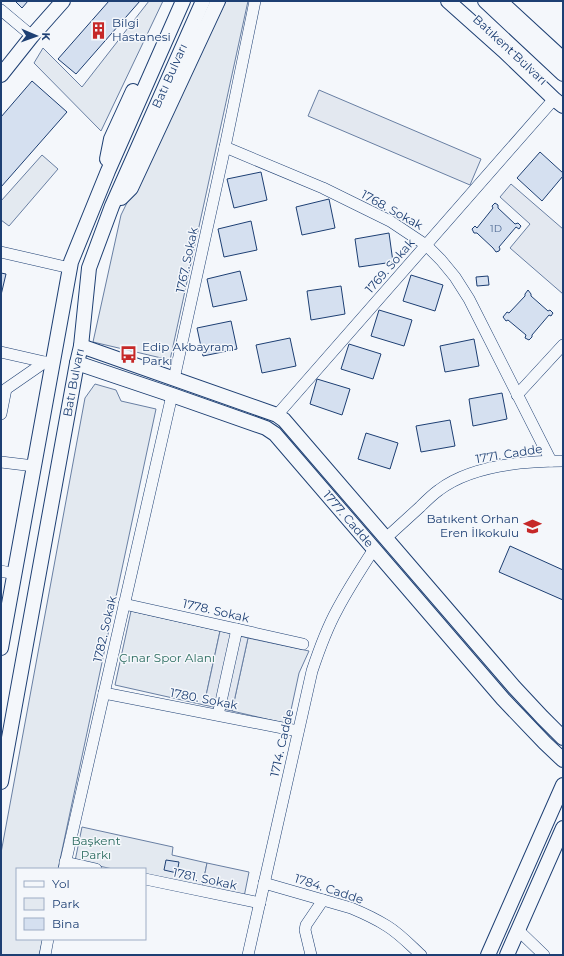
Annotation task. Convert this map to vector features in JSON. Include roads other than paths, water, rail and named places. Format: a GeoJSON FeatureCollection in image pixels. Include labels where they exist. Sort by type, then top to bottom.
{"type":"FeatureCollection","features":[{"type":"Feature","properties":{"kind":"main road"},"geometry":{"type":"LineString","coordinates":[[1,75],[32,36],[63,1]]}},
{"type":"Feature","properties":{"kind":"main road"},"geometry":{"type":"LineString","coordinates":[[108,171],[107,159],[111,139],[173,1]]}},
{"type":"Feature","properties":{"kind":"main road","name":"Batı Bulvarı"},"geometry":{"type":"LineString","coordinates":[[1,648],[8,572],[34,466],[49,363],[71,262],[108,171],[183,1]]}},
{"type":"Feature","properties":{"kind":"main road","name":"Batı Bulvarı"},"geometry":{"type":"LineString","coordinates":[[1,782],[81,346],[89,268],[112,206],[203,1]]}},
{"type":"Feature","properties":{"kind":"main road"},"geometry":{"type":"LineString","coordinates":[[112,206],[131,188],[218,1]]}},
{"type":"Feature","properties":{"kind":"main road"},"geometry":{"type":"LineString","coordinates":[[448,1],[560,101]]}},
{"type":"Feature","properties":{"kind":"main road","name":"Batıkent Bulvarı"},"geometry":{"type":"LineString","coordinates":[[457,1],[560,101]]}},
{"type":"Feature","properties":{"kind":"main road","name":"Batıkent Bulvarı"},"geometry":{"type":"LineString","coordinates":[[485,1],[563,74]]}},
{"type":"Feature","properties":{"kind":"main road"},"geometry":{"type":"LineString","coordinates":[[500,1],[563,59]]}},
{"type":"Feature","properties":{"kind":"main road","name":"1777. Cadde"},"geometry":{"type":"LineString","coordinates":[[81,346],[277,415],[289,426],[514,687],[563,738]]}},
{"type":"Feature","properties":{"kind":"main road","name":"1777. Cadde"},"geometry":{"type":"LineString","coordinates":[[77,363],[172,395],[271,431],[502,699],[544,743],[563,760]]}},
{"type":"Feature","properties":{"kind":"main road"},"geometry":{"type":"LineString","coordinates":[[374,549],[386,538]]}},
{"type":"Feature","properties":{"kind":"main road"},"geometry":{"type":"LineString","coordinates":[[488,955],[563,785]]}},
{"type":"Feature","properties":{"kind":"main road"},"geometry":{"type":"LineString","coordinates":[[507,955],[563,828]]}},
{"type":"Feature","properties":{"kind":"main road"},"geometry":{"type":"LineString","coordinates":[[502,924],[518,930]]}},
{"type":"Feature","properties":{"kind":"street","name":"1767. Sokak"},"geometry":{"type":"LineString","coordinates":[[174,379],[225,147],[255,1]]}},
{"type":"Feature","properties":{"kind":"street"},"geometry":{"type":"LineString","coordinates":[[1,10],[32,36]]}},
{"type":"Feature","properties":{"kind":"street","name":"1769. Sokak"},"geometry":{"type":"LineString","coordinates":[[277,415],[426,245],[560,101]]}},
{"type":"Feature","properties":{"kind":"street","name":"1768. Sokak"},"geometry":{"type":"LineString","coordinates":[[225,147],[323,188],[390,221],[426,245],[450,271],[469,299],[551,461]]}},
{"type":"Feature","properties":{"kind":"street"},"geometry":{"type":"LineString","coordinates":[[1,252],[70,268]]}},
{"type":"Feature","properties":{"kind":"street"},"geometry":{"type":"LineString","coordinates":[[517,395],[563,345]]}},
{"type":"Feature","properties":{"kind":"street"},"geometry":{"type":"LineString","coordinates":[[1,352],[49,363]]}},
{"type":"Feature","properties":{"kind":"street"},"geometry":{"type":"LineString","coordinates":[[1,414],[3,392],[10,385],[49,363]]}},
{"type":"Feature","properties":{"kind":"street","name":"1782. Sokak"},"geometry":{"type":"LineString","coordinates":[[64,866],[172,395]]}},
{"type":"Feature","properties":{"kind":"street","name":"1771. Cadde"},"geometry":{"type":"LineString","coordinates":[[386,538],[438,491],[451,482],[480,471],[500,467],[518,464],[563,461]]}},
{"type":"Feature","properties":{"kind":"street"},"geometry":{"type":"LineString","coordinates":[[1,462],[34,466]]}},
{"type":"Feature","properties":{"kind":"street","name":"1714. Cadde"},"geometry":{"type":"LineString","coordinates":[[248,955],[312,671],[322,641],[337,610],[374,549]]}},
{"type":"Feature","properties":{"kind":"street","name":"1778. Sokak"},"geometry":{"type":"LineString","coordinates":[[124,604],[303,644]]}},
{"type":"Feature","properties":{"kind":"street"},"geometry":{"type":"LineString","coordinates":[[218,715],[237,629]]}},
{"type":"Feature","properties":{"kind":"street","name":"1780. Sokak"},"geometry":{"type":"LineString","coordinates":[[104,693],[298,731]]}},
{"type":"Feature","properties":{"kind":"street"},"geometry":{"type":"LineString","coordinates":[[64,866],[85,868]]}},
{"type":"Feature","properties":{"kind":"street","name":"1781. Sokak"},"geometry":{"type":"LineString","coordinates":[[146,879],[260,903]]}},
{"type":"Feature","properties":{"kind":"street","name":"1784. Cadde"},"geometry":{"type":"LineString","coordinates":[[264,883],[351,908],[388,927],[402,937],[421,955]]}},
{"type":"Feature","properties":{"kind":"street"},"geometry":{"type":"LineString","coordinates":[[311,955],[305,930],[306,925],[323,900]]}},
{"type":"Feature","properties":{"kind":"street"},"geometry":{"type":"LineString","coordinates":[[518,930],[544,955]]}},
{"type":"Feature","properties":{"kind":"street"},"geometry":{"type":"LineString","coordinates":[[45,955],[48,940]]}},
{"type":"Feature","properties":{"kind":"place","name":"Bilgi Hastanesi"},"geometry":{"type":"Point","coordinates":[99,30]}},
{"type":"Feature","properties":{"kind":"place","name":"Edip Akbayram Parkı"},"geometry":{"type":"Point","coordinates":[129,354]}},
{"type":"Feature","properties":{"kind":"place","name":"Batıkent Orhan Eren İlkokulu"},"geometry":{"type":"Point","coordinates":[532,526]}},
{"type":"Feature","properties":{"kind":"park label","name":"Çınar Spor Alanı"},"geometry":{"type":"Point","coordinates":[167,658]}},
{"type":"Feature","properties":{"kind":"park label","name":"Başkent Parkı"},"geometry":{"type":"Point","coordinates":[96,848]}}]}
